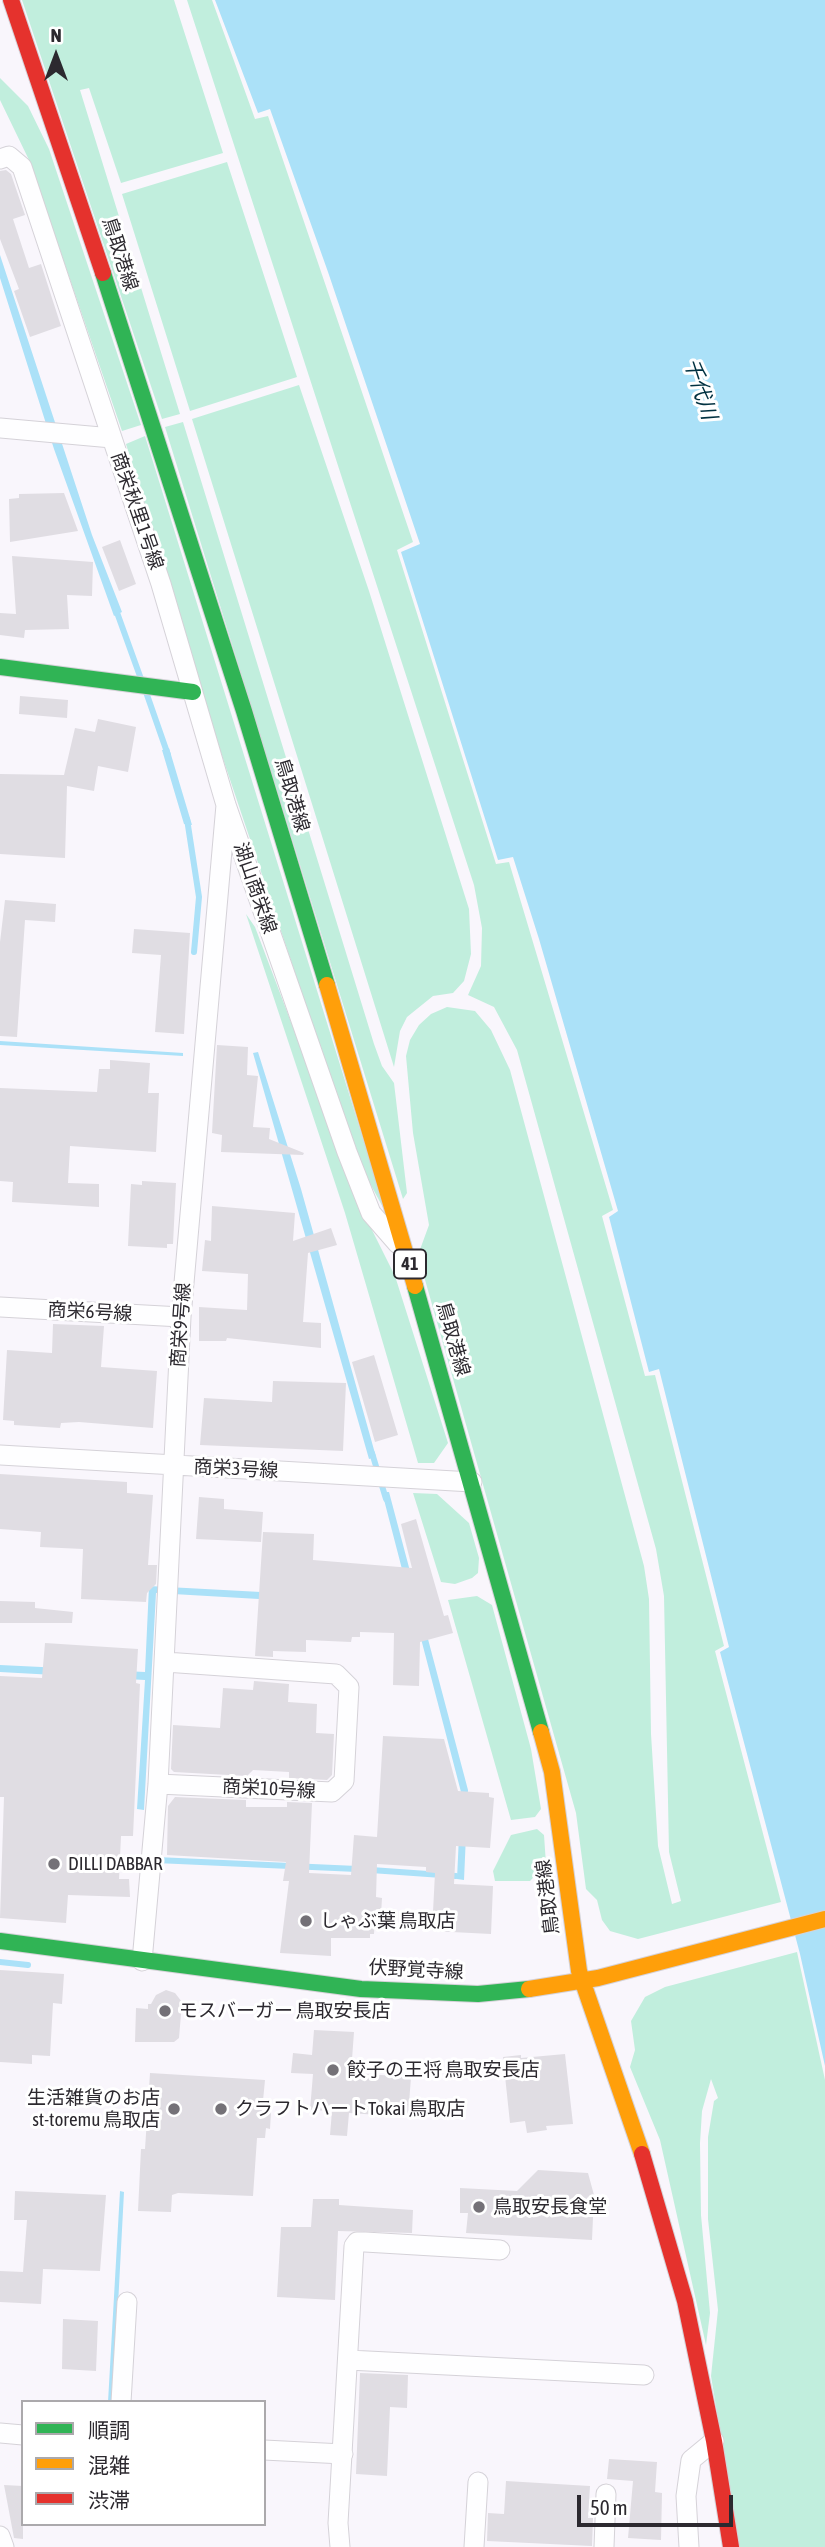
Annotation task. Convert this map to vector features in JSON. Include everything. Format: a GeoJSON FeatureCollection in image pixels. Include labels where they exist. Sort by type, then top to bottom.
{"type":"FeatureCollection","features":[{"type":"Feature","properties":{"kind":"main road","name":"鳥取港線"},"geometry":{"type":"LineString","coordinates":[[10,0],[74,182],[244,711],[472,1482],[552,1772],[582,1981],[671,2248],[713,2441],[731,2547]]}},
{"type":"Feature","properties":{"kind":"main road"},"geometry":{"type":"LineString","coordinates":[[0,667],[193,692]]}},
{"type":"Feature","properties":{"kind":"main road","name":"伏野覚寺線"},"geometry":{"type":"LineString","coordinates":[[0,1941],[361,1989],[442,1994],[516,1992],[582,1981],[825,1919]]}},
{"type":"Feature","properties":{"kind":"street"},"geometry":{"type":"LineString","coordinates":[[0,159],[9,156],[22,167],[112,438]]}},
{"type":"Feature","properties":{"kind":"street","name":"商栄秋里1号線"},"geometry":{"type":"LineString","coordinates":[[0,428],[112,438],[161,584],[193,692]]}},
{"type":"Feature","properties":{"kind":"street","name":"湖山商栄線"},"geometry":{"type":"LineString","coordinates":[[193,692],[226,805],[352,1165],[371,1213],[407,1255]]}},
{"type":"Feature","properties":{"kind":"street","name":"商栄9号線"},"geometry":{"type":"LineString","coordinates":[[142,1961],[149,1856],[154,1847],[158,1784],[181,1317],[226,805]]}},
{"type":"Feature","properties":{"kind":"street","name":"商栄6号線"},"geometry":{"type":"LineString","coordinates":[[0,1307],[181,1317]]}},
{"type":"Feature","properties":{"kind":"street","name":"商栄3号線"},"geometry":{"type":"LineString","coordinates":[[0,1454],[472,1482]]}},
{"type":"Feature","properties":{"kind":"street","name":"商栄10号線"},"geometry":{"type":"LineString","coordinates":[[158,1784],[332,1791],[344,1781],[349,1687],[337,1674],[165,1662]]}},
{"type":"Feature","properties":{"kind":"street"},"geometry":{"type":"LineString","coordinates":[[340,2547],[338,2537],[354,2246],[358,2242],[500,2250]]}},
{"type":"Feature","properties":{"kind":"street"},"geometry":{"type":"LineString","coordinates":[[121,2400],[127,2302]]}},
{"type":"Feature","properties":{"kind":"street"},"geometry":{"type":"LineString","coordinates":[[348,2360],[644,2375]]}},
{"type":"Feature","properties":{"kind":"street"},"geometry":{"type":"LineString","coordinates":[[0,2433],[21,2435]]}},
{"type":"Feature","properties":{"kind":"street"},"geometry":{"type":"LineString","coordinates":[[690,2547],[686,2496],[691,2460],[713,2441]]}},
{"type":"Feature","properties":{"kind":"street"},"geometry":{"type":"LineString","coordinates":[[266,2449],[343,2454]]}},
{"type":"Feature","properties":{"kind":"street"},"geometry":{"type":"LineString","coordinates":[[474,2547],[478,2482]]}},
{"type":"Feature","properties":{"kind":"street"},"geometry":{"type":"LineString","coordinates":[[604,2547],[606,2494]]}},
{"type":"Feature","properties":{"kind":"street"},"geometry":{"type":"LineString","coordinates":[[0,2536],[4,2547]]}},
{"type":"Feature","properties":{"kind":"green space"},"geometry":{"type":"Polygon","coordinates":[[[22,0],[174,0],[223,153],[121,183],[89,88],[80,90],[180,414],[162,419],[22,0]]]}},
{"type":"Feature","properties":{"kind":"green space"},"geometry":{"type":"Polygon","coordinates":[[[187,0],[212,0],[255,119],[268,116],[413,542],[397,550],[496,864],[509,862],[613,1210],[602,1216],[645,1376],[655,1375],[724,1646],[715,1651],[781,1902],[638,1939],[610,1931],[602,1920],[597,1900],[586,1889],[576,1813],[418,1255],[429,1225],[413,1133],[406,1056],[410,1040],[419,1025],[431,1014],[447,1007],[475,1011],[491,1030],[510,1070],[644,1566],[649,1599],[651,1734],[658,1846],[672,1904],[681,1901],[669,1852],[664,1596],[656,1549],[517,1050],[494,1007],[468,995],[481,966],[482,928],[474,885],[187,0]]]}},
{"type":"Feature","properties":{"kind":"green space"},"geometry":{"type":"Polygon","coordinates":[[[0,78],[28,106],[49,149],[141,425],[122,431],[29,160],[0,100],[0,78]]]}},
{"type":"Feature","properties":{"kind":"green space"},"geometry":{"type":"Polygon","coordinates":[[[227,162],[297,377],[190,411],[122,194],[227,162]]]}},
{"type":"Feature","properties":{"kind":"green space"},"geometry":{"type":"Polygon","coordinates":[[[299,385],[369,591],[469,909],[471,954],[464,981],[453,993],[433,996],[407,1017],[400,1031],[394,1067],[192,419],[299,385]]]}},
{"type":"Feature","properties":{"kind":"green space"},"geometry":{"type":"Polygon","coordinates":[[[183,422],[374,1044],[382,1066],[394,1083],[407,1193],[403,1199],[165,427],[183,422]]]}},
{"type":"Feature","properties":{"kind":"green space"},"geometry":{"type":"Polygon","coordinates":[[[145,436],[386,1213],[359,1163],[215,735],[126,444],[145,436]]]}},
{"type":"Feature","properties":{"kind":"green space"},"geometry":{"type":"Polygon","coordinates":[[[246,914],[255,927],[363,1212],[395,1276],[448,1443],[434,1463],[418,1463],[345,1213],[246,914]]]}},
{"type":"Feature","properties":{"kind":"green space"},"geometry":{"type":"Polygon","coordinates":[[[413,1493],[437,1494],[469,1523],[479,1558],[478,1573],[472,1578],[455,1584],[441,1582],[413,1493]]]}},
{"type":"Feature","properties":{"kind":"green space"},"geometry":{"type":"Polygon","coordinates":[[[477,1596],[492,1605],[531,1749],[541,1809],[535,1817],[511,1820],[448,1600],[477,1596]]]}},
{"type":"Feature","properties":{"kind":"green space"},"geometry":{"type":"Polygon","coordinates":[[[537,1829],[544,1835],[546,1864],[530,1881],[495,1881],[493,1871],[511,1835],[537,1829]]]}},
{"type":"Feature","properties":{"kind":"green space"},"geometry":{"type":"Polygon","coordinates":[[[797,1952],[825,2080],[825,2547],[739,2547],[711,2376],[718,2310],[708,2219],[708,2137],[714,2101],[718,2098],[711,2079],[702,2111],[700,2143],[701,2215],[710,2313],[706,2345],[660,2140],[630,2067],[635,2050],[631,2021],[645,1997],[665,1987],[797,1952]]]}},
{"type":"Feature","properties":{"kind":"water","name":"千代川"},"geometry":{"type":"Polygon","coordinates":[[[215,0],[825,0],[825,2066],[800,1954],[720,1652],[729,1647],[659,1369],[649,1372],[609,1217],[618,1211],[539,939],[513,857],[498,860],[401,552],[420,544],[328,272],[270,109],[258,113],[215,0]]]}},
{"type":"Feature","properties":{"kind":"water"},"geometry":{"type":"Polygon","coordinates":[[[0,255],[92,535],[122,612],[114,616],[54,449],[0,278],[0,255]]]}},
{"type":"Feature","properties":{"kind":"water"},"geometry":{"type":"Polygon","coordinates":[[[169,748],[192,825],[184,824],[162,750],[169,748]]]}},
{"type":"Feature","properties":{"kind":"water"},"geometry":{"type":"Polygon","coordinates":[[[0,1041],[183,1053],[183,1056],[0,1045],[0,1041]]]}},
{"type":"Feature","properties":{"kind":"water"},"geometry":{"type":"Polygon","coordinates":[[[258,1052],[301,1189],[376,1457],[369,1459],[253,1053],[258,1052]]]}},
{"type":"Feature","properties":{"kind":"water"},"geometry":{"type":"Polygon","coordinates":[[[382,1492],[389,1492],[468,1790],[464,1880],[457,1879],[461,1792],[413,1608],[156,1593],[144,1810],[137,1809],[145,1680],[0,1672],[0,1665],[145,1672],[149,1586],[410,1600],[382,1492]]]}},
{"type":"Feature","properties":{"kind":"water"},"geometry":{"type":"Polygon","coordinates":[[[120,2191],[124,2192],[114,2381],[112,2400],[108,2400],[120,2191]]]}},
{"type":"Feature","properties":{"kind":"building"},"geometry":{"type":"Polygon","coordinates":[[[6,170],[11,174],[25,215],[13,219],[29,268],[41,264],[61,326],[30,337],[14,291],[19,289],[0,239],[0,171],[6,170]]]}},
{"type":"Feature","properties":{"kind":"building"},"geometry":{"type":"Polygon","coordinates":[[[64,493],[78,531],[10,542],[9,499],[19,498],[19,494],[64,493]]]}},
{"type":"Feature","properties":{"kind":"building"},"geometry":{"type":"Polygon","coordinates":[[[120,540],[136,584],[119,591],[102,547],[120,540]]]}},
{"type":"Feature","properties":{"kind":"building"},"geometry":{"type":"Polygon","coordinates":[[[12,556],[93,562],[92,596],[67,595],[69,629],[25,630],[24,638],[0,635],[0,613],[16,614],[12,556]]]}},
{"type":"Feature","properties":{"kind":"building"},"geometry":{"type":"Polygon","coordinates":[[[20,696],[68,700],[67,718],[19,714],[20,696]]]}},
{"type":"Feature","properties":{"kind":"building"},"geometry":{"type":"Polygon","coordinates":[[[98,719],[136,727],[128,772],[98,766],[94,791],[67,786],[65,858],[0,854],[0,774],[64,775],[75,728],[95,732],[98,719]]]}},
{"type":"Feature","properties":{"kind":"building"},"geometry":{"type":"Polygon","coordinates":[[[5,900],[56,904],[55,922],[25,920],[17,1037],[0,1036],[0,942],[5,900]]]}},
{"type":"Feature","properties":{"kind":"building"},"geometry":{"type":"Polygon","coordinates":[[[134,929],[190,933],[184,1034],[155,1032],[161,955],[132,953],[134,929]]]}},
{"type":"Feature","properties":{"kind":"building"},"geometry":{"type":"Polygon","coordinates":[[[217,1045],[248,1047],[247,1075],[258,1076],[253,1127],[270,1128],[269,1139],[304,1153],[303,1155],[221,1152],[222,1135],[212,1133],[217,1045]]]}},
{"type":"Feature","properties":{"kind":"building"},"geometry":{"type":"Polygon","coordinates":[[[110,1060],[150,1063],[148,1093],[159,1093],[156,1152],[70,1146],[68,1183],[99,1184],[99,1207],[12,1202],[13,1182],[0,1181],[0,1088],[97,1092],[99,1069],[110,1069],[110,1060]]]}},
{"type":"Feature","properties":{"kind":"building"},"geometry":{"type":"Polygon","coordinates":[[[142,1181],[176,1183],[173,1244],[167,1244],[167,1248],[128,1246],[131,1184],[142,1185],[142,1181]]]}},
{"type":"Feature","properties":{"kind":"building"},"geometry":{"type":"Polygon","coordinates":[[[212,1206],[295,1213],[293,1241],[331,1228],[337,1245],[308,1253],[303,1322],[321,1323],[321,1348],[227,1338],[226,1341],[199,1341],[199,1307],[247,1310],[248,1274],[202,1271],[205,1240],[211,1241],[212,1206]]]}},
{"type":"Feature","properties":{"kind":"building"},"geometry":{"type":"Polygon","coordinates":[[[53,1324],[104,1326],[101,1367],[157,1371],[153,1428],[79,1422],[61,1423],[60,1428],[14,1425],[14,1421],[3,1420],[7,1350],[52,1353],[53,1324]]]}},
{"type":"Feature","properties":{"kind":"building"},"geometry":{"type":"Polygon","coordinates":[[[374,1355],[398,1435],[375,1442],[352,1362],[374,1355]]]}},
{"type":"Feature","properties":{"kind":"building"},"geometry":{"type":"Polygon","coordinates":[[[273,1381],[346,1383],[343,1451],[200,1445],[204,1398],[272,1402],[273,1381]]]}},
{"type":"Feature","properties":{"kind":"building"},"geometry":{"type":"Polygon","coordinates":[[[0,1474],[127,1482],[127,1493],[153,1495],[148,1565],[157,1565],[156,1584],[147,1593],[146,1602],[81,1599],[83,1549],[40,1547],[41,1532],[0,1529],[0,1474]]]}},
{"type":"Feature","properties":{"kind":"building"},"geometry":{"type":"Polygon","coordinates":[[[199,1497],[224,1499],[224,1509],[263,1512],[261,1542],[196,1539],[199,1497]]]}},
{"type":"Feature","properties":{"kind":"building"},"geometry":{"type":"Polygon","coordinates":[[[416,1519],[444,1616],[448,1615],[453,1633],[420,1642],[419,1686],[393,1685],[394,1633],[360,1632],[360,1637],[352,1637],[351,1642],[306,1640],[306,1652],[273,1651],[273,1657],[255,1656],[263,1532],[314,1534],[313,1560],[412,1568],[401,1524],[416,1519]]]}},
{"type":"Feature","properties":{"kind":"building"},"geometry":{"type":"Polygon","coordinates":[[[0,1601],[35,1602],[35,1608],[73,1612],[72,1623],[0,1623],[0,1601]]]}},
{"type":"Feature","properties":{"kind":"building"},"geometry":{"type":"Polygon","coordinates":[[[45,1643],[138,1649],[136,1683],[140,1684],[133,1836],[121,1836],[119,1879],[129,1879],[130,1897],[68,1895],[66,1923],[0,1918],[4,1797],[0,1797],[0,1676],[42,1678],[45,1643]]]}},
{"type":"Feature","properties":{"kind":"building"},"geometry":{"type":"Polygon","coordinates":[[[254,1681],[289,1684],[288,1702],[317,1704],[316,1733],[334,1734],[332,1775],[327,1780],[289,1778],[289,1772],[253,1770],[247,1776],[174,1772],[171,1769],[173,1725],[220,1728],[223,1688],[253,1690],[254,1681]]]}},
{"type":"Feature","properties":{"kind":"building"},"geometry":{"type":"Polygon","coordinates":[[[383,1736],[444,1739],[458,1791],[489,1793],[489,1797],[494,1798],[490,1848],[456,1846],[454,1884],[493,1886],[491,1934],[432,1931],[435,1873],[426,1872],[426,1867],[377,1864],[376,1897],[382,1898],[381,1915],[375,1915],[374,1934],[370,1934],[370,1938],[331,1938],[331,1956],[280,1953],[289,1881],[283,1881],[286,1862],[167,1855],[168,1806],[175,1797],[246,1800],[246,1807],[287,1807],[287,1802],[312,1803],[309,1873],[351,1875],[354,1835],[377,1837],[383,1736]]]}},
{"type":"Feature","properties":{"kind":"building"},"geometry":{"type":"Polygon","coordinates":[[[0,1970],[64,1974],[62,2004],[53,2003],[50,2056],[32,2055],[32,2064],[0,2062],[0,1970]]]}},
{"type":"Feature","properties":{"kind":"building"},"geometry":{"type":"Polygon","coordinates":[[[166,1990],[175,1993],[182,2002],[179,2038],[174,2042],[135,2042],[136,2008],[148,2009],[148,2004],[151,2004],[156,1995],[166,1990]]]}},
{"type":"Feature","properties":{"kind":"building"},"geometry":{"type":"Polygon","coordinates":[[[314,2030],[354,2032],[351,2073],[411,2077],[408,2117],[349,2113],[347,2136],[330,2135],[332,2111],[310,2110],[313,2074],[291,2073],[293,2053],[312,2055],[314,2030]]]}},
{"type":"Feature","properties":{"kind":"building"},"geometry":{"type":"Polygon","coordinates":[[[565,2054],[573,2124],[546,2126],[547,2130],[527,2133],[525,2121],[510,2123],[503,2057],[565,2054]]]}},
{"type":"Feature","properties":{"kind":"building"},"geometry":{"type":"Polygon","coordinates":[[[150,2073],[265,2080],[262,2111],[271,2112],[270,2129],[266,2128],[265,2138],[257,2138],[253,2196],[178,2193],[172,2195],[171,2212],[138,2211],[141,2149],[145,2149],[150,2073]]]}},
{"type":"Feature","properties":{"kind":"building"},"geometry":{"type":"Polygon","coordinates":[[[538,2170],[588,2173],[594,2195],[592,2240],[466,2233],[468,2213],[460,2213],[460,2188],[517,2191],[538,2170]]]}},
{"type":"Feature","properties":{"kind":"building"},"geometry":{"type":"Polygon","coordinates":[[[15,2191],[106,2195],[100,2271],[43,2269],[41,2304],[0,2302],[0,2271],[23,2272],[27,2220],[14,2220],[15,2191]]]}},
{"type":"Feature","properties":{"kind":"building"},"geometry":{"type":"Polygon","coordinates":[[[313,2199],[339,2199],[339,2205],[413,2210],[412,2233],[338,2231],[335,2300],[277,2297],[281,2227],[311,2227],[313,2199]]]}},
{"type":"Feature","properties":{"kind":"building"},"geometry":{"type":"Polygon","coordinates":[[[63,2319],[98,2321],[96,2371],[62,2369],[63,2319]]]}},
{"type":"Feature","properties":{"kind":"building"},"geometry":{"type":"Polygon","coordinates":[[[360,2373],[408,2375],[407,2408],[390,2407],[387,2476],[356,2474],[360,2373]]]}},
{"type":"Feature","properties":{"kind":"building"},"geometry":{"type":"Polygon","coordinates":[[[609,2459],[657,2462],[655,2492],[662,2493],[661,2540],[628,2538],[633,2481],[607,2479],[609,2459]]]}},
{"type":"Feature","properties":{"kind":"building"},"geometry":{"type":"Polygon","coordinates":[[[506,2481],[590,2486],[588,2518],[593,2518],[592,2546],[487,2541],[488,2513],[504,2514],[506,2481]]]}},
{"type":"Feature","properties":{"kind":"building"},"geometry":{"type":"Polygon","coordinates":[[[4,2485],[21,2486],[23,2539],[14,2538],[4,2485]]]}},
{"type":"Feature","properties":{"kind":"waterway"},"geometry":{"type":"LineString","coordinates":[[115,607],[141,679]]}},
{"type":"Feature","properties":{"kind":"waterway"},"geometry":{"type":"LineString","coordinates":[[146,692],[168,755]]}},
{"type":"Feature","properties":{"kind":"waterway"},"geometry":{"type":"LineString","coordinates":[[187,819],[199,897],[194,952]]}},
{"type":"Feature","properties":{"kind":"waterway"},"geometry":{"type":"LineString","coordinates":[[372,1453],[386,1499]]}},
{"type":"Feature","properties":{"kind":"waterway"},"geometry":{"type":"LineString","coordinates":[[156,1860],[357,1869]]}},
{"type":"Feature","properties":{"kind":"waterway"},"geometry":{"type":"LineString","coordinates":[[371,1870],[456,1876]]}},
{"type":"Feature","properties":{"kind":"waterway"},"geometry":{"type":"LineString","coordinates":[[0,1962],[28,1965]]}},
{"type":"Feature","properties":{"kind":"traffic: fast"},"geometry":{"type":"LineString","coordinates":[[103,273],[244,711],[327,985]]}},
{"type":"Feature","properties":{"kind":"traffic: fast"},"geometry":{"type":"LineString","coordinates":[[0,667],[193,692]]}},
{"type":"Feature","properties":{"kind":"traffic: fast"},"geometry":{"type":"LineString","coordinates":[[415,1286],[541,1732]]}},
{"type":"Feature","properties":{"kind":"traffic: fast"},"geometry":{"type":"LineString","coordinates":[[0,1941],[361,1989],[478,1994],[529,1989]]}},
{"type":"Feature","properties":{"kind":"traffic: slow"},"geometry":{"type":"LineString","coordinates":[[327,985],[415,1286]]}},
{"type":"Feature","properties":{"kind":"traffic: slow"},"geometry":{"type":"LineString","coordinates":[[541,1732],[552,1772],[579,1971],[642,2154]]}},
{"type":"Feature","properties":{"kind":"traffic: slow"},"geometry":{"type":"LineString","coordinates":[[529,1989],[598,1978],[825,1919]]}},
{"type":"Feature","properties":{"kind":"traffic: jam"},"geometry":{"type":"LineString","coordinates":[[11,0],[103,273]]}},
{"type":"Feature","properties":{"kind":"traffic: jam"},"geometry":{"type":"LineString","coordinates":[[642,2154],[685,2301],[714,2441],[731,2547]]}},
{"type":"Feature","properties":{"kind":"place","name":"DILLI DABBAR"},"geometry":{"type":"Point","coordinates":[54,1864]}},
{"type":"Feature","properties":{"kind":"place","name":"しゃぶ葉 鳥取店"},"geometry":{"type":"Point","coordinates":[306,1921]}},
{"type":"Feature","properties":{"kind":"place","name":"モスバーガー 鳥取安長店"},"geometry":{"type":"Point","coordinates":[165,2011]}},
{"type":"Feature","properties":{"kind":"place","name":"餃子の王将 鳥取安長店"},"geometry":{"type":"Point","coordinates":[333,2070]}},
{"type":"Feature","properties":{"kind":"place","name":"生活雑貨のお店 st-toremu 鳥取店"},"geometry":{"type":"Point","coordinates":[174,2109]}},
{"type":"Feature","properties":{"kind":"place","name":"クラフトハートTokai 鳥取店"},"geometry":{"type":"Point","coordinates":[221,2109]}},
{"type":"Feature","properties":{"kind":"place","name":"鳥取安長食堂"},"geometry":{"type":"Point","coordinates":[479,2207]}}]}
